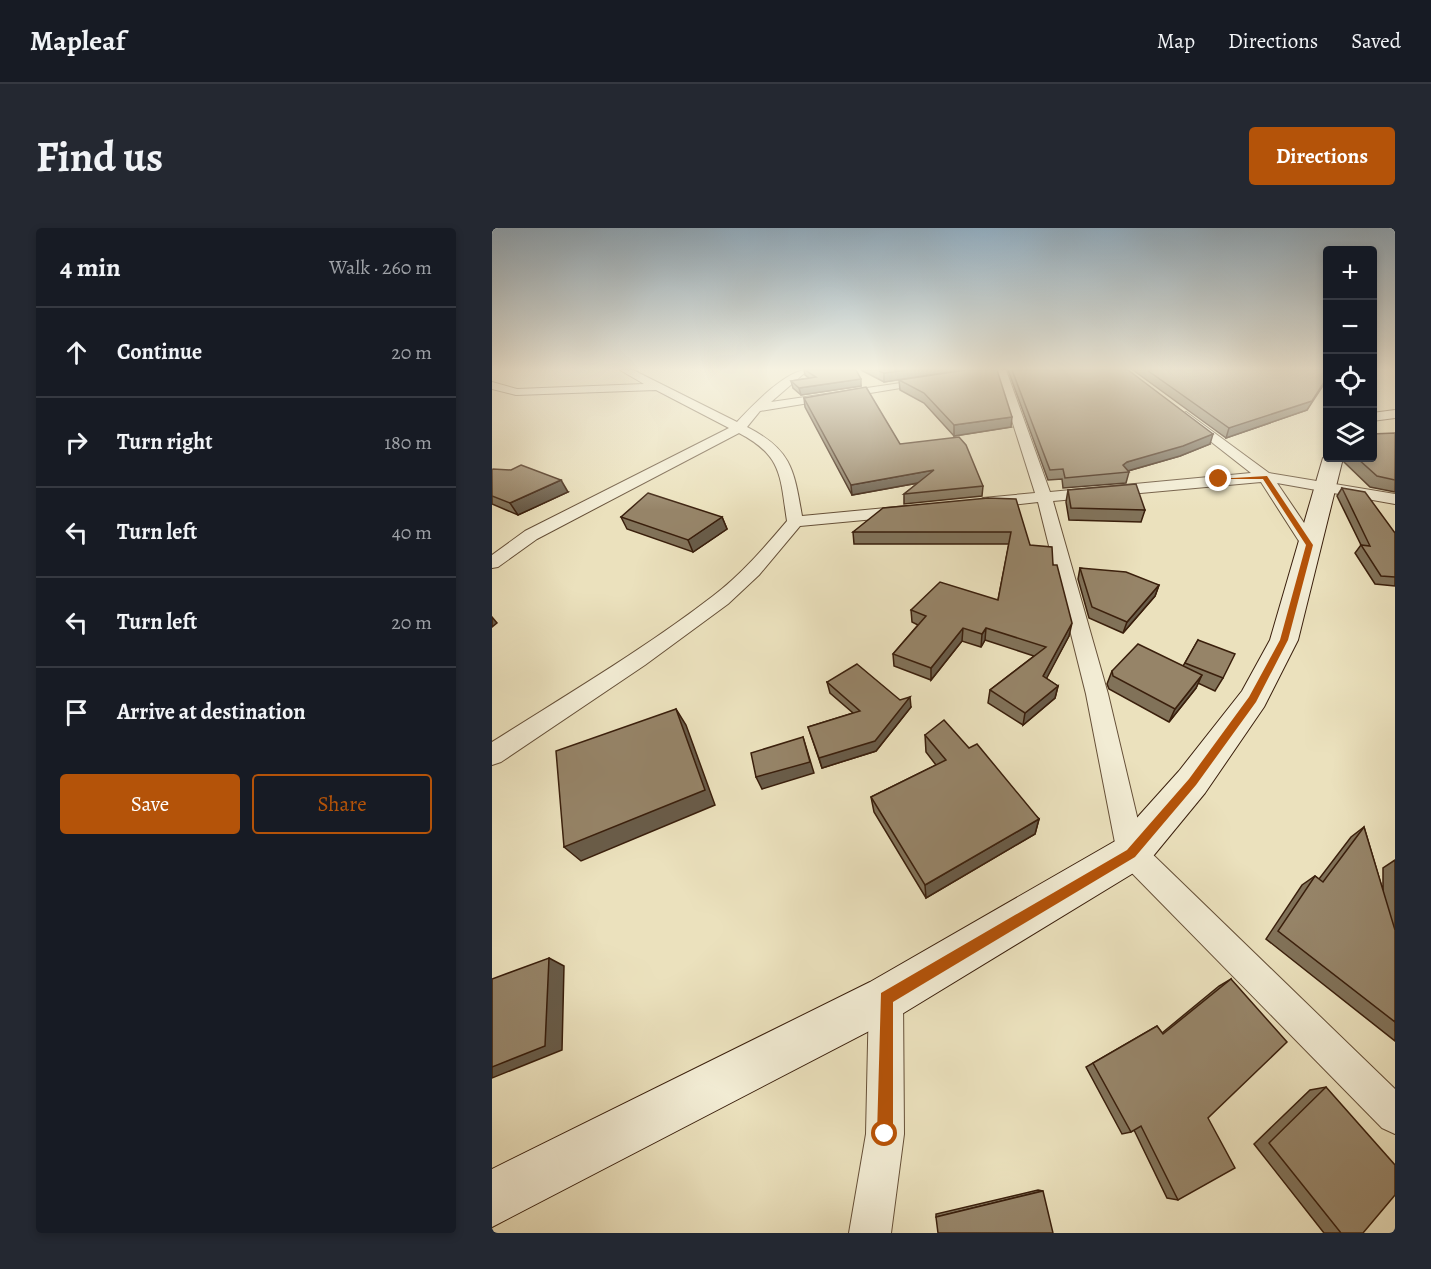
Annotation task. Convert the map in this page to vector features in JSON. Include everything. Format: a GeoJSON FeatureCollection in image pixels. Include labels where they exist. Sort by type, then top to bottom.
{"type":"FeatureCollection","features":[{"type":"Feature","properties":{"kind":"main road"},"geometry":{"type":"LineString","coordinates":[[492,1199],[886,998],[1131,853],[1192,782],[1253,699],[1284,640],[1330,472]]}},
{"type":"Feature","properties":{"kind":"street"},"geometry":{"type":"LineString","coordinates":[[715,417],[764,441],[786,468],[795,522]]}},
{"type":"Feature","properties":{"kind":"street"},"geometry":{"type":"LineString","coordinates":[[492,563],[531,535],[739,428],[748,417]]}},
{"type":"Feature","properties":{"kind":"street"},"geometry":{"type":"LineString","coordinates":[[1017,417],[1044,497],[1097,694],[1131,853],[1395,1114]]}},
{"type":"Feature","properties":{"kind":"street"},"geometry":{"type":"LineString","coordinates":[[1187,417],[1264,477],[1310,545]]}},
{"type":"Feature","properties":{"kind":"street"},"geometry":{"type":"LineString","coordinates":[[973,504],[1219,479],[1330,472],[1395,500]]}},
{"type":"Feature","properties":{"kind":"street"},"geometry":{"type":"LineString","coordinates":[[492,755],[637,660],[721,600],[753,571],[795,522],[925,509]]}},
{"type":"Feature","properties":{"kind":"street"},"geometry":{"type":"LineString","coordinates":[[870,1233],[885,1134],[886,998]]}},
{"type":"Feature","properties":{"kind":"building"},"geometry":{"type":"Polygon","coordinates":[[[814,417],[884,417],[900,444],[959,437],[966,445],[983,486],[904,494],[934,470],[851,485],[814,417]]]}},
{"type":"Feature","properties":{"kind":"building"},"geometry":{"type":"Polygon","coordinates":[[[946,417],[1012,417],[954,425],[946,417]]]}},
{"type":"Feature","properties":{"kind":"building"},"geometry":{"type":"Polygon","coordinates":[[[1030,417],[1190,417],[1213,434],[1183,446],[1127,462],[1123,465],[1129,472],[1065,478],[1063,469],[1050,470],[1030,417]]]}},
{"type":"Feature","properties":{"kind":"building"},"geometry":{"type":"Polygon","coordinates":[[[1213,417],[1263,417],[1229,428],[1213,417]]]}},
{"type":"Feature","properties":{"kind":"building"},"geometry":{"type":"Polygon","coordinates":[[[1395,433],[1395,480],[1377,476],[1361,462],[1377,462],[1377,434],[1395,433]]]}},
{"type":"Feature","properties":{"kind":"building"},"geometry":{"type":"Polygon","coordinates":[[[521,465],[561,480],[510,503],[492,496],[492,470],[511,470],[521,465]]]}},
{"type":"Feature","properties":{"kind":"building"},"geometry":{"type":"Polygon","coordinates":[[[1136,484],[1145,510],[1071,508],[1068,490],[1136,484]]]}},
{"type":"Feature","properties":{"kind":"building"},"geometry":{"type":"Polygon","coordinates":[[[1342,488],[1365,492],[1395,533],[1395,577],[1381,576],[1361,545],[1370,546],[1342,488]]]}},
{"type":"Feature","properties":{"kind":"building"},"geometry":{"type":"Polygon","coordinates":[[[648,493],[722,517],[688,540],[621,517],[648,493]]]}},
{"type":"Feature","properties":{"kind":"building"},"geometry":{"type":"Polygon","coordinates":[[[988,498],[1016,499],[1030,545],[1052,547],[1053,565],[1057,565],[1072,623],[1043,676],[1058,686],[1025,713],[990,690],[1046,647],[986,628],[982,634],[963,628],[931,668],[893,654],[926,616],[911,610],[940,582],[998,600],[1011,532],[853,532],[883,508],[988,498]]]}},
{"type":"Feature","properties":{"kind":"building"},"geometry":{"type":"Polygon","coordinates":[[[1080,568],[1126,572],[1159,585],[1127,622],[1092,607],[1080,568]]]}},
{"type":"Feature","properties":{"kind":"building"},"geometry":{"type":"Polygon","coordinates":[[[1198,640],[1235,654],[1223,678],[1185,663],[1198,640]]]}},
{"type":"Feature","properties":{"kind":"building"},"geometry":{"type":"Polygon","coordinates":[[[1138,644],[1202,675],[1175,709],[1113,676],[1112,671],[1138,644]]]}},
{"type":"Feature","properties":{"kind":"building"},"geometry":{"type":"Polygon","coordinates":[[[857,664],[900,700],[910,697],[875,741],[819,758],[808,727],[860,711],[827,682],[857,664]]]}},
{"type":"Feature","properties":{"kind":"building"},"geometry":{"type":"Polygon","coordinates":[[[676,709],[705,790],[564,847],[556,751],[676,709]]]}},
{"type":"Feature","properties":{"kind":"building"},"geometry":{"type":"Polygon","coordinates":[[[944,720],[969,748],[977,744],[1039,819],[925,885],[871,797],[946,760],[925,735],[944,720]]]}},
{"type":"Feature","properties":{"kind":"building"},"geometry":{"type":"Polygon","coordinates":[[[803,737],[810,762],[756,777],[751,753],[803,737]]]}},
{"type":"Feature","properties":{"kind":"building"},"geometry":{"type":"Polygon","coordinates":[[[1364,827],[1395,930],[1395,1022],[1278,931],[1315,876],[1323,882],[1364,827]]]}},
{"type":"Feature","properties":{"kind":"building"},"geometry":{"type":"Polygon","coordinates":[[[549,958],[545,1046],[492,1067],[492,979],[549,958]]]}},
{"type":"Feature","properties":{"kind":"building"},"geometry":{"type":"Polygon","coordinates":[[[1231,979],[1287,1042],[1208,1118],[1235,1168],[1178,1200],[1141,1126],[1131,1132],[1093,1063],[1157,1026],[1163,1034],[1231,979]]]}},
{"type":"Feature","properties":{"kind":"building"},"geometry":{"type":"Polygon","coordinates":[[[1326,1087],[1395,1165],[1395,1195],[1363,1233],[1341,1233],[1269,1143],[1326,1087]]]}},
{"type":"Feature","properties":{"kind":"building"},"geometry":{"type":"Polygon","coordinates":[[[1043,1191],[1053,1233],[938,1233],[936,1217],[1043,1191]]]}},
{"type":"Feature","properties":{"kind":"route"},"geometry":{"type":"LineString","coordinates":[[885,1134],[886,998],[1131,853],[1192,782],[1253,699],[1284,640],[1310,545],[1264,477],[1219,479]]}}]}
